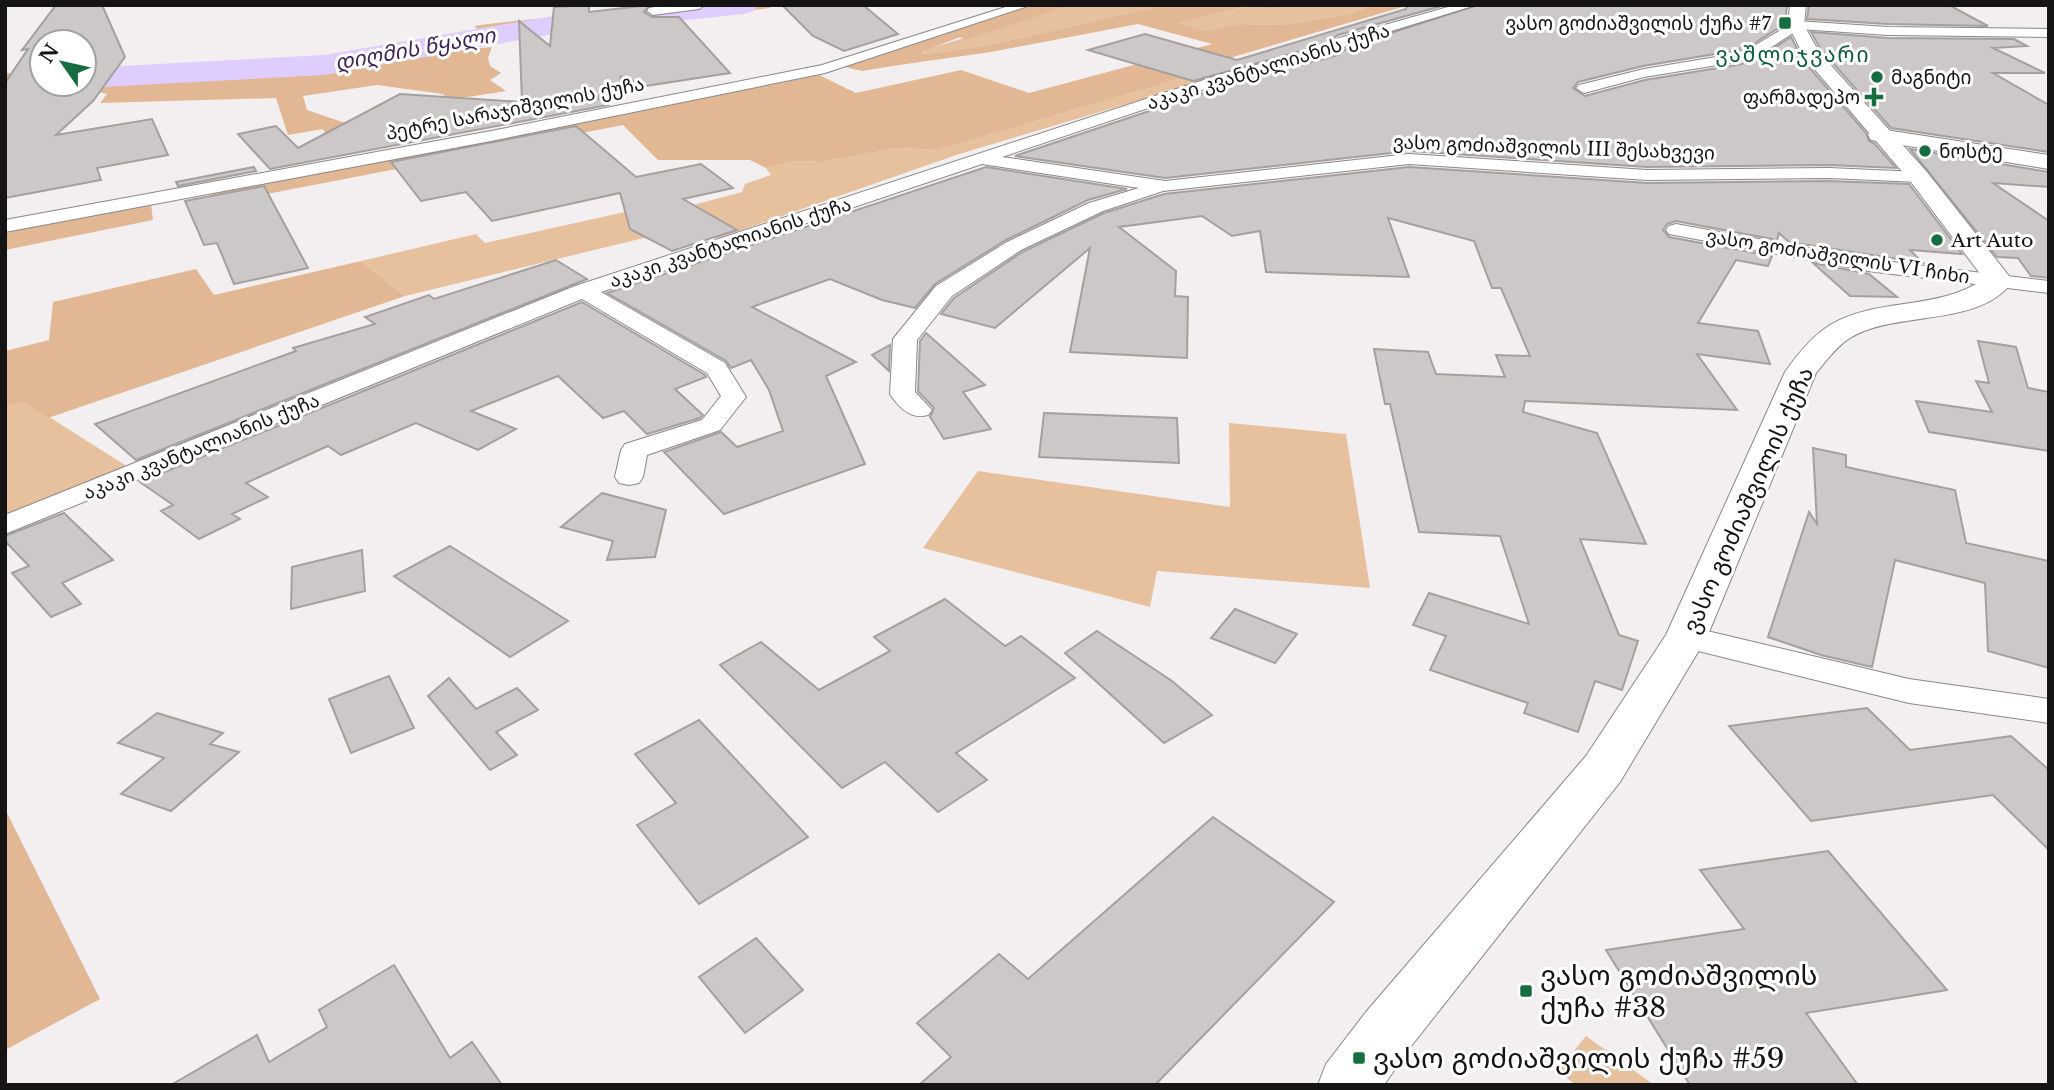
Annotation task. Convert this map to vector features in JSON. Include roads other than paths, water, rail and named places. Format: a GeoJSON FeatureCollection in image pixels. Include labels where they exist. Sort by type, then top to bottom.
{"type":"FeatureCollection","features":[{"type":"Feature","properties":{"kind":"main road"},"geometry":{"type":"LineString","coordinates":[[1798,5],[1796,25],[1811,54],[1879,135],[1919,177],[1999,281]]}},
{"type":"Feature","properties":{"kind":"main road"},"geometry":{"type":"LineString","coordinates":[[1879,135],[2049,162]]}},
{"type":"Feature","properties":{"kind":"main road","name":"ვასო გოძიაშვილის ქუჩა"},"geometry":{"type":"LineString","coordinates":[[1348,1085],[1387,1031],[1603,769],[1686,637],[1801,372],[1820,348],[1842,331],[1870,320],[1966,300],[1987,293],[1999,281]]}},
{"type":"Feature","properties":{"kind":"street"},"geometry":{"type":"LineString","coordinates":[[653,11],[699,5]]}},
{"type":"Feature","properties":{"kind":"street","name":"პეტრე სარაჯიშვილის ქუჩა"},"geometry":{"type":"LineString","coordinates":[[5,226],[491,136],[825,69],[1025,5]]}},
{"type":"Feature","properties":{"kind":"street","name":"აკაკი კვანტალიანის ქუჩა"},"geometry":{"type":"LineString","coordinates":[[5,525],[583,291],[1227,77],[1332,49],[1344,41],[1470,5]]}},
{"type":"Feature","properties":{"kind":"street"},"geometry":{"type":"LineString","coordinates":[[1584,88],[1644,72],[1737,58],[1759,49],[1796,25],[1888,31],[2049,33]]}},
{"type":"Feature","properties":{"kind":"street","name":"ვასო გოძიაშვილის III შესახვევი"},"geometry":{"type":"LineString","coordinates":[[980,159],[1165,186],[1409,159],[1647,174],[1829,173],[1919,177]]}},
{"type":"Feature","properties":{"kind":"street"},"geometry":{"type":"LineString","coordinates":[[919,410],[902,394],[905,339],[944,291],[1026,240],[1096,208],[1165,186]]}},
{"type":"Feature","properties":{"kind":"street","name":"ვასო გოძიაშვილის VI ჩიხი"},"geometry":{"type":"LineString","coordinates":[[1676,230],[1868,265],[2049,287]]}},
{"type":"Feature","properties":{"kind":"street"},"geometry":{"type":"LineString","coordinates":[[583,291],[716,368],[734,397],[711,425],[634,450],[629,477]]}},
{"type":"Feature","properties":{"kind":"street"},"geometry":{"type":"LineString","coordinates":[[1686,637],[1909,691],[2049,711]]}},
{"type":"Feature","properties":{"kind":"waterway","name":"დიღმის წყალი"},"geometry":{"type":"LineString","coordinates":[[98,77],[324,65],[559,24],[744,5]]}},
{"type":"Feature","properties":{"kind":"place","name":"ვასო გოძიაშვილის ქუჩა #7"},"geometry":{"type":"Point","coordinates":[1785,23]}},
{"type":"Feature","properties":{"kind":"place","name":"მაგნიტი"},"geometry":{"type":"Point","coordinates":[1877,77]}},
{"type":"Feature","properties":{"kind":"place","name":"ფარმადეპო"},"geometry":{"type":"Point","coordinates":[1874,97]}},
{"type":"Feature","properties":{"kind":"place","name":"ნოსტე"},"geometry":{"type":"Point","coordinates":[1925,151]}},
{"type":"Feature","properties":{"kind":"place","name":"Art Auto"},"geometry":{"type":"Point","coordinates":[1937,240]}},
{"type":"Feature","properties":{"kind":"place","name":"ვასო გოძიაშვილის ქუჩა #38"},"geometry":{"type":"Point","coordinates":[1526,991]}},
{"type":"Feature","properties":{"kind":"place","name":"ვასო გოძიაშვილის ქუჩა #59"},"geometry":{"type":"Point","coordinates":[1359,1058]}},
{"type":"Feature","properties":{"kind":"district","name":"ვაშლიჯვარი"},"geometry":{"type":"Point","coordinates":[1793,55]}}]}
